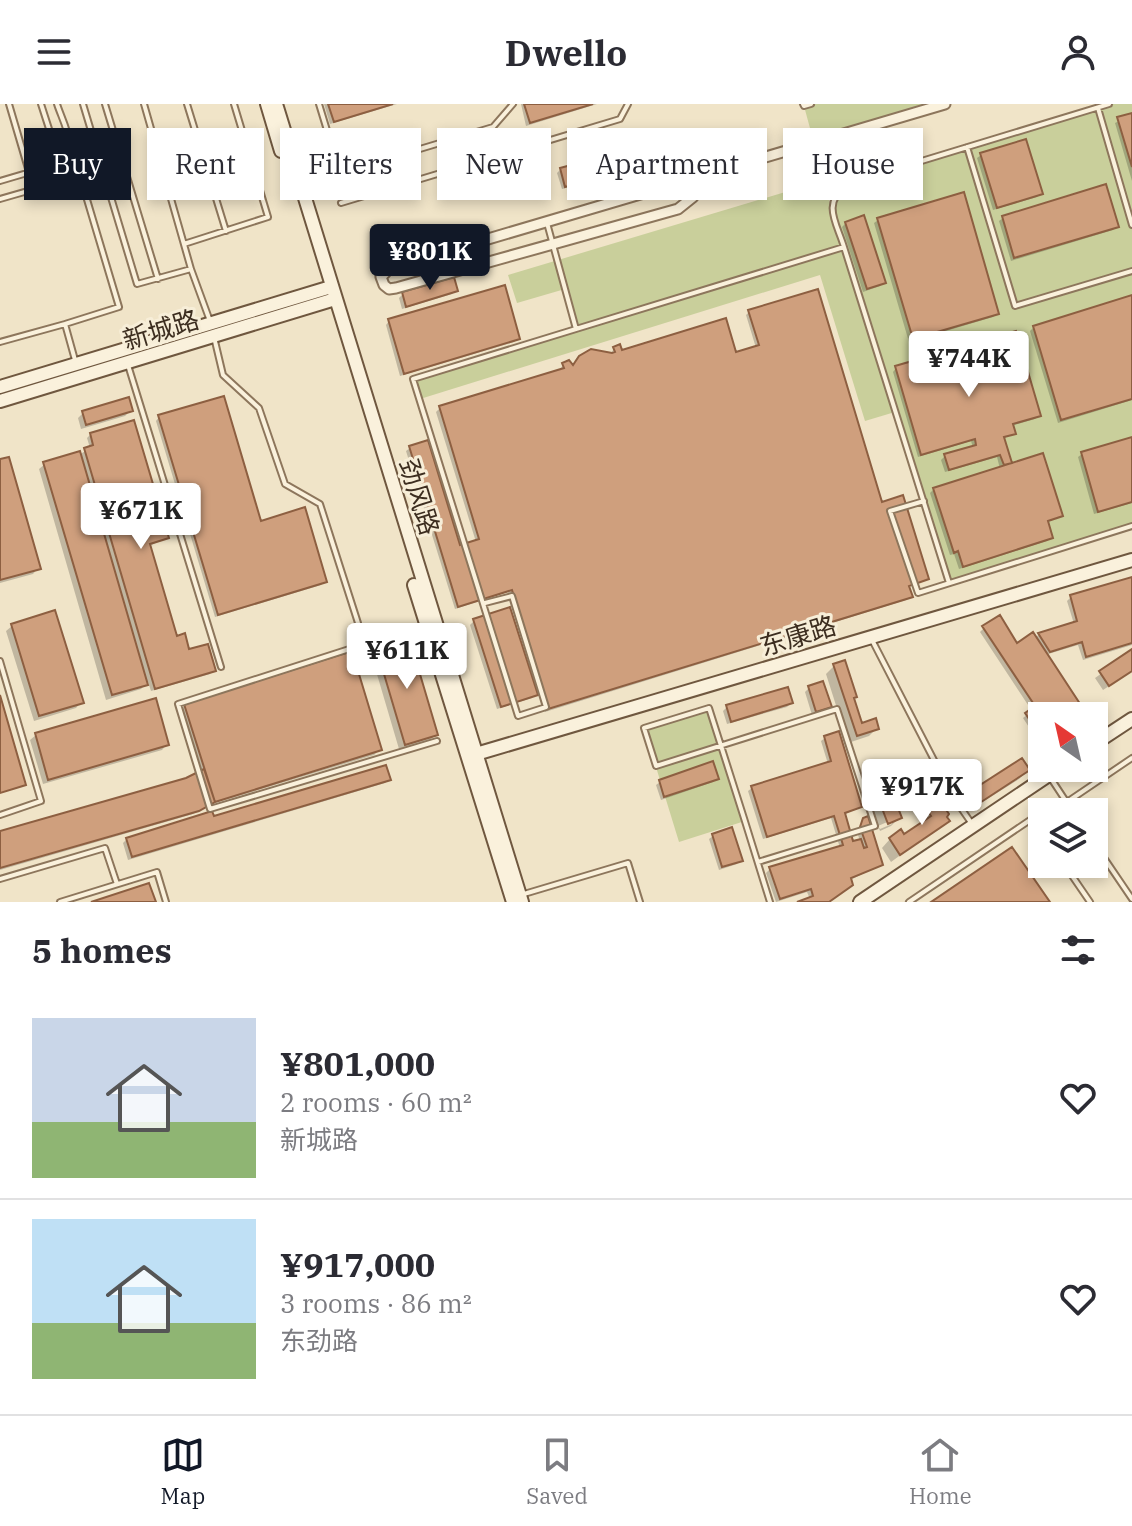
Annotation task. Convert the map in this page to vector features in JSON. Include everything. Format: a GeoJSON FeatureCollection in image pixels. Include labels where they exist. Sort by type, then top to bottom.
{"type":"FeatureCollection","features":[{"type":"Feature","properties":{"kind":"street","name":"劲风路"},"geometry":{"type":"LineString","coordinates":[[267,104],[517,899]]}},
{"type":"Feature","properties":{"kind":"street","name":"劲风路"},"geometry":{"type":"LineString","coordinates":[[276,104],[329,294]]}},
{"type":"Feature","properties":{"kind":"street"},"geometry":{"type":"LineString","coordinates":[[767,155],[945,104]]}},
{"type":"Feature","properties":{"kind":"street"},"geometry":{"type":"LineString","coordinates":[[620,200],[390,268],[381,277],[389,289],[396,288],[678,209],[689,200]]}},
{"type":"Feature","properties":{"kind":"street","name":"新城路"},"geometry":{"type":"LineString","coordinates":[[0,401],[126,357],[329,294]]}},
{"type":"Feature","properties":{"kind":"street","name":"新城路"},"geometry":{"type":"LineString","coordinates":[[0,387],[76,365],[126,357]]}},
{"type":"Feature","properties":{"kind":"street","name":"东康路"},"geometry":{"type":"LineString","coordinates":[[476,754],[1132,560]]}},
{"type":"Feature","properties":{"kind":"street","name":"劲风路"},"geometry":{"type":"LineString","coordinates":[[430,623],[476,754],[517,899]]}},
{"type":"Feature","properties":{"kind":"street"},"geometry":{"type":"LineString","coordinates":[[1108,735],[1132,719]]}},
{"type":"Feature","properties":{"kind":"street"},"geometry":{"type":"LineString","coordinates":[[860,902],[1039,782]]}},
{"type":"Feature","properties":{"kind":"lane"},"geometry":{"type":"LineString","coordinates":[[9,104],[24,155]]}},
{"type":"Feature","properties":{"kind":"lane"},"geometry":{"type":"LineString","coordinates":[[41,104],[49,128]]}},
{"type":"Feature","properties":{"kind":"lane"},"geometry":{"type":"LineString","coordinates":[[57,104],[65,128]]}},
{"type":"Feature","properties":{"kind":"lane"},"geometry":{"type":"LineString","coordinates":[[83,104],[137,284],[191,269]]}},
{"type":"Feature","properties":{"kind":"lane"},"geometry":{"type":"LineString","coordinates":[[105,104],[158,279]]}},
{"type":"Feature","properties":{"kind":"lane"},"geometry":{"type":"LineString","coordinates":[[144,104],[223,375],[259,408],[285,484],[320,504],[358,623]]}},
{"type":"Feature","properties":{"kind":"lane"},"geometry":{"type":"LineString","coordinates":[[187,104],[226,231]]}},
{"type":"Feature","properties":{"kind":"lane"},"geometry":{"type":"LineString","coordinates":[[184,244],[268,217],[234,104]]}},
{"type":"Feature","properties":{"kind":"lane"},"geometry":{"type":"LineString","coordinates":[[319,104],[340,173],[493,127],[513,104]]}},
{"type":"Feature","properties":{"kind":"lane"},"geometry":{"type":"LineString","coordinates":[[341,203],[620,119],[628,104]]}},
{"type":"Feature","properties":{"kind":"lane"},"geometry":{"type":"LineString","coordinates":[[803,104],[811,104]]}},
{"type":"Feature","properties":{"kind":"lane"},"geometry":{"type":"LineString","coordinates":[[949,583],[831,206],[835,194],[846,184],[1109,104]]}},
{"type":"Feature","properties":{"kind":"lane"},"geometry":{"type":"LineString","coordinates":[[1098,108],[1132,225]]}},
{"type":"Feature","properties":{"kind":"lane"},"geometry":{"type":"LineString","coordinates":[[967,147],[1015,306],[1132,271]]}},
{"type":"Feature","properties":{"kind":"lane"},"geometry":{"type":"LineString","coordinates":[[0,181],[24,174]]}},
{"type":"Feature","properties":{"kind":"lane"},"geometry":{"type":"LineString","coordinates":[[0,199],[24,192]]}},
{"type":"Feature","properties":{"kind":"lane"},"geometry":{"type":"LineString","coordinates":[[0,342],[119,307],[87,200]]}},
{"type":"Feature","properties":{"kind":"lane"},"geometry":{"type":"LineString","coordinates":[[547,223],[576,329]]}},
{"type":"Feature","properties":{"kind":"lane"},"geometry":{"type":"LineString","coordinates":[[485,603],[512,596],[546,707],[518,716],[413,379],[844,247]]}},
{"type":"Feature","properties":{"kind":"lane"},"geometry":{"type":"LineString","coordinates":[[65,324],[76,365]]}},
{"type":"Feature","properties":{"kind":"lane"},"geometry":{"type":"LineString","coordinates":[[126,357],[221,667]]}},
{"type":"Feature","properties":{"kind":"lane"},"geometry":{"type":"LineString","coordinates":[[924,501],[890,511],[918,593],[1132,526]]}},
{"type":"Feature","properties":{"kind":"lane"},"geometry":{"type":"LineString","coordinates":[[430,623],[178,704],[210,809],[437,741]]}},
{"type":"Feature","properties":{"kind":"lane"},"geometry":{"type":"LineString","coordinates":[[871,637],[952,795],[973,826]]}},
{"type":"Feature","properties":{"kind":"lane"},"geometry":{"type":"LineString","coordinates":[[0,661],[41,801],[0,815]]}},
{"type":"Feature","properties":{"kind":"lane"},"geometry":{"type":"LineString","coordinates":[[758,862],[875,826],[837,709],[721,746],[656,766],[644,728],[709,708],[721,746],[758,862],[770,902]]}},
{"type":"Feature","properties":{"kind":"lane"},"geometry":{"type":"LineString","coordinates":[[1073,798],[1132,758]]}},
{"type":"Feature","properties":{"kind":"lane"},"geometry":{"type":"LineString","coordinates":[[909,902],[1028,821]]}},
{"type":"Feature","properties":{"kind":"lane"},"geometry":{"type":"LineString","coordinates":[[0,879],[105,848],[117,884]]}},
{"type":"Feature","properties":{"kind":"lane"},"geometry":{"type":"LineString","coordinates":[[499,902],[628,863],[640,902]]}},
{"type":"Feature","properties":{"kind":"lane"},"geometry":{"type":"LineString","coordinates":[[1108,864],[1132,899]]}},
{"type":"Feature","properties":{"kind":"lane"},"geometry":{"type":"LineString","coordinates":[[60,902],[157,872],[166,902]]}},
{"type":"Feature","properties":{"kind":"lane"},"geometry":{"type":"LineString","coordinates":[[1074,878],[1090,902]]}},
{"type":"Feature","properties":{"kind":"green space"},"geometry":{"type":"Polygon","coordinates":[[[945,104],[864,128],[810,128],[804,106],[945,104]]]}},
{"type":"Feature","properties":{"kind":"green space"},"geometry":{"type":"Polygon","coordinates":[[[1109,104],[1132,104],[1132,526],[949,583],[895,412],[865,421],[820,275],[420,399],[413,379],[576,329],[565,289],[517,303],[508,275],[767,200],[783,193],[783,200],[829,200],[831,205],[833,200],[923,200],[923,161],[1109,104]]]}},
{"type":"Feature","properties":{"kind":"green space"},"geometry":{"type":"Polygon","coordinates":[[[709,708],[745,821],[679,842],[644,728],[709,708]]]}},
{"type":"Feature","properties":{"kind":"building"},"geometry":{"type":"Polygon","coordinates":[[[328,104],[393,104],[334,122],[328,104]]]}},
{"type":"Feature","properties":{"kind":"building"},"geometry":{"type":"Polygon","coordinates":[[[524,104],[593,104],[530,123],[524,104]]]}},
{"type":"Feature","properties":{"kind":"building"},"geometry":{"type":"Polygon","coordinates":[[[1132,113],[1132,167],[1117,117],[1132,113]]]}},
{"type":"Feature","properties":{"kind":"building"},"geometry":{"type":"Polygon","coordinates":[[[1026,139],[1043,194],[997,208],[980,153],[1026,139]]]}},
{"type":"Feature","properties":{"kind":"building"},"geometry":{"type":"Polygon","coordinates":[[[567,166],[567,186],[565,187],[560,168],[567,166]]]}},
{"type":"Feature","properties":{"kind":"building"},"geometry":{"type":"Polygon","coordinates":[[[1106,184],[1119,227],[1014,258],[1002,216],[1106,184]]]}},
{"type":"Feature","properties":{"kind":"building"},"geometry":{"type":"Polygon","coordinates":[[[964,192],[999,314],[913,339],[877,218],[964,192]]]}},
{"type":"Feature","properties":{"kind":"building"},"geometry":{"type":"Polygon","coordinates":[[[864,215],[886,283],[867,289],[845,222],[864,215]]]}},
{"type":"Feature","properties":{"kind":"building"},"geometry":{"type":"Polygon","coordinates":[[[454,277],[458,291],[406,307],[402,292],[454,277]]]}},
{"type":"Feature","properties":{"kind":"building"},"geometry":{"type":"Polygon","coordinates":[[[505,285],[520,339],[404,374],[388,319],[505,285]]]}},
{"type":"Feature","properties":{"kind":"building"},"geometry":{"type":"Polygon","coordinates":[[[818,289],[882,502],[903,495],[929,579],[909,586],[913,597],[548,709],[512,590],[458,607],[409,446],[428,440],[460,545],[479,539],[439,406],[564,368],[562,363],[569,360],[573,365],[579,356],[591,349],[612,353],[615,352],[613,347],[620,344],[622,350],[726,318],[736,352],[759,345],[748,310],[818,289]]]}},
{"type":"Feature","properties":{"kind":"building"},"geometry":{"type":"Polygon","coordinates":[[[1132,295],[1132,399],[1061,420],[1033,326],[1132,295]]]}},
{"type":"Feature","properties":{"kind":"building"},"geometry":{"type":"Polygon","coordinates":[[[1016,331],[1041,416],[1013,424],[1016,434],[1004,437],[1012,463],[1004,465],[1000,455],[949,470],[944,454],[976,445],[975,439],[921,455],[895,366],[1016,331]]]}},
{"type":"Feature","properties":{"kind":"building"},"geometry":{"type":"Polygon","coordinates":[[[224,396],[261,521],[305,507],[327,582],[218,615],[158,415],[224,396]]]}},
{"type":"Feature","properties":{"kind":"building"},"geometry":{"type":"Polygon","coordinates":[[[129,397],[133,411],[86,425],[82,411],[129,397]]]}},
{"type":"Feature","properties":{"kind":"building"},"geometry":{"type":"Polygon","coordinates":[[[134,420],[169,538],[150,544],[177,636],[185,633],[189,649],[208,644],[216,671],[155,689],[84,448],[93,445],[90,433],[134,420]]]}},
{"type":"Feature","properties":{"kind":"building"},"geometry":{"type":"Polygon","coordinates":[[[1132,437],[1132,502],[1098,512],[1081,452],[1132,437]]]}},
{"type":"Feature","properties":{"kind":"building"},"geometry":{"type":"Polygon","coordinates":[[[80,451],[148,685],[112,695],[43,462],[80,451]]]}},
{"type":"Feature","properties":{"kind":"building"},"geometry":{"type":"Polygon","coordinates":[[[1043,453],[1063,516],[1048,521],[1053,538],[963,567],[958,551],[954,553],[933,488],[1043,453]]]}},
{"type":"Feature","properties":{"kind":"building"},"geometry":{"type":"Polygon","coordinates":[[[9,457],[41,569],[0,580],[0,459],[9,457]]]}},
{"type":"Feature","properties":{"kind":"building"},"geometry":{"type":"Polygon","coordinates":[[[1132,577],[1132,643],[1086,657],[1082,642],[1050,652],[1038,633],[1077,621],[1070,595],[1132,577]]]}},
{"type":"Feature","properties":{"kind":"building"},"geometry":{"type":"Polygon","coordinates":[[[510,607],[538,695],[501,707],[473,619],[510,607]]]}},
{"type":"Feature","properties":{"kind":"building"},"geometry":{"type":"Polygon","coordinates":[[[55,610],[84,703],[39,716],[11,624],[55,610]]]}},
{"type":"Feature","properties":{"kind":"building"},"geometry":{"type":"Polygon","coordinates":[[[1000,615],[1017,643],[1033,632],[1079,702],[1032,702],[982,626],[1000,615]]]}},
{"type":"Feature","properties":{"kind":"building"},"geometry":{"type":"Polygon","coordinates":[[[409,637],[438,735],[405,745],[376,647],[409,637]]]}},
{"type":"Feature","properties":{"kind":"building"},"geometry":{"type":"Polygon","coordinates":[[[1132,649],[1132,671],[1109,686],[1099,671],[1132,649]]]}},
{"type":"Feature","properties":{"kind":"building"},"geometry":{"type":"Polygon","coordinates":[[[352,651],[382,750],[215,802],[184,704],[352,651]]]}},
{"type":"Feature","properties":{"kind":"building"},"geometry":{"type":"Polygon","coordinates":[[[845,660],[862,723],[876,718],[879,729],[857,736],[833,664],[845,660]]]}},
{"type":"Feature","properties":{"kind":"building"},"geometry":{"type":"Polygon","coordinates":[[[823,681],[832,707],[816,712],[808,686],[823,681]]]}},
{"type":"Feature","properties":{"kind":"building"},"geometry":{"type":"Polygon","coordinates":[[[788,687],[793,703],[731,722],[726,705],[788,687]]]}},
{"type":"Feature","properties":{"kind":"building"},"geometry":{"type":"Polygon","coordinates":[[[0,695],[26,785],[0,793],[0,695]]]}},
{"type":"Feature","properties":{"kind":"building"},"geometry":{"type":"Polygon","coordinates":[[[156,698],[169,745],[48,780],[35,733],[156,698]]]}},
{"type":"Feature","properties":{"kind":"building"},"geometry":{"type":"Polygon","coordinates":[[[839,731],[862,807],[845,813],[853,841],[861,839],[864,848],[867,847],[860,827],[863,818],[868,816],[883,865],[851,878],[853,885],[829,902],[797,902],[813,896],[811,889],[780,899],[769,867],[843,845],[834,816],[767,837],[751,786],[831,761],[824,736],[839,731]]]}},
{"type":"Feature","properties":{"kind":"building"},"geometry":{"type":"Polygon","coordinates":[[[1022,758],[1028,767],[1028,771],[972,808],[963,796],[1022,758]]]}},
{"type":"Feature","properties":{"kind":"building"},"geometry":{"type":"Polygon","coordinates":[[[713,761],[719,779],[664,797],[659,780],[713,761]]]}},
{"type":"Feature","properties":{"kind":"building"},"geometry":{"type":"Polygon","coordinates":[[[386,765],[391,780],[132,857],[126,838],[212,811],[214,816],[386,765]]]}},
{"type":"Feature","properties":{"kind":"building"},"geometry":{"type":"Polygon","coordinates":[[[882,768],[902,818],[888,824],[869,774],[882,768]]]}},
{"type":"Feature","properties":{"kind":"building"},"geometry":{"type":"Polygon","coordinates":[[[204,769],[215,802],[199,811],[0,868],[0,831],[186,778],[204,769]]]}},
{"type":"Feature","properties":{"kind":"building"},"geometry":{"type":"Polygon","coordinates":[[[936,795],[949,814],[947,817],[950,821],[900,855],[889,838],[901,829],[904,834],[931,816],[922,804],[936,795]]]}},
{"type":"Feature","properties":{"kind":"building"},"geometry":{"type":"Polygon","coordinates":[[[732,827],[743,861],[722,867],[712,834],[732,827]]]}},
{"type":"Feature","properties":{"kind":"building"},"geometry":{"type":"Polygon","coordinates":[[[1012,847],[1028,870],[1028,878],[1033,878],[1050,902],[931,902],[1012,847]]]}},
{"type":"Feature","properties":{"kind":"building"},"geometry":{"type":"Polygon","coordinates":[[[149,883],[156,902],[91,902],[149,883]]]}}]}
